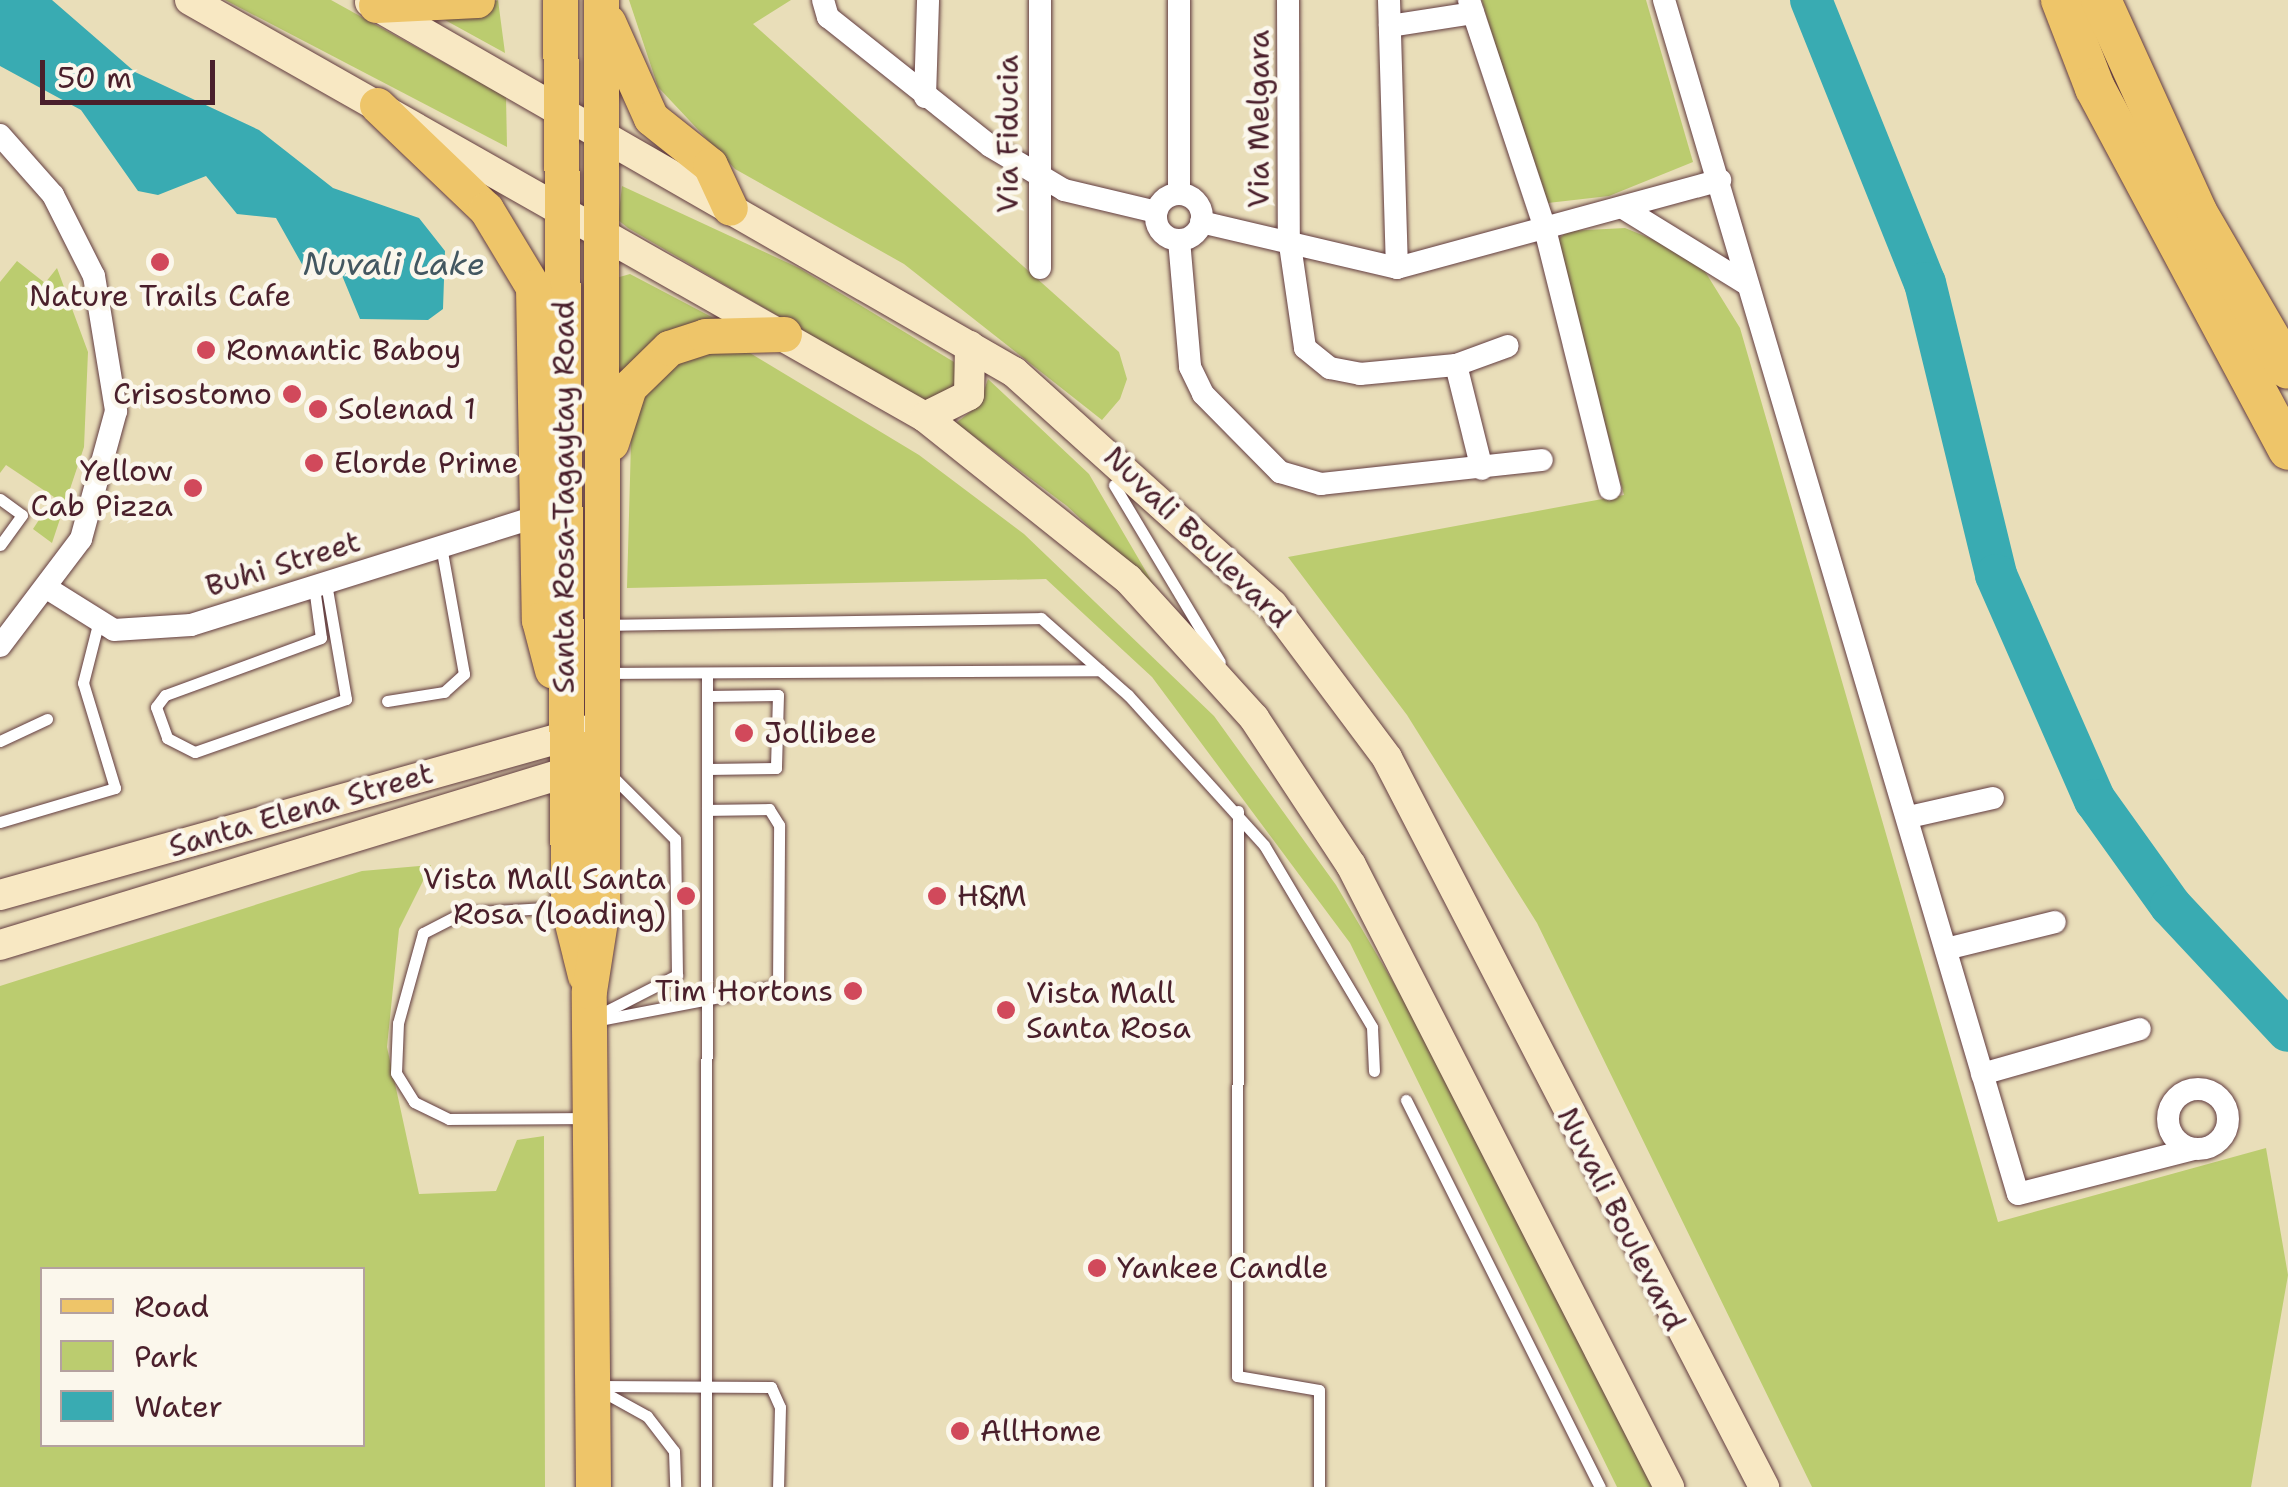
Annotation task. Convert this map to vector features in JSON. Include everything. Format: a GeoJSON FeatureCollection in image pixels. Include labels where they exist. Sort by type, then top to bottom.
{"type":"FeatureCollection","features":[{"type":"Feature","properties":{"kind":"highway"},"geometry":{"type":"LineString","coordinates":[[2061,0],[2104,106],[2288,450]]}},
{"type":"Feature","properties":{"kind":"highway"},"geometry":{"type":"LineString","coordinates":[[2101,0],[2197,212],[2288,368]]}},
{"type":"Feature","properties":{"kind":"main road","name":"Nuvali Boulevard"},"geometry":{"type":"LineString","coordinates":[[190,0],[925,416],[1076,531],[1254,718],[1368,895],[1668,1487]]}},
{"type":"Feature","properties":{"kind":"main road"},"geometry":{"type":"LineString","coordinates":[[372,2],[477,0]]}},
{"type":"Feature","properties":{"kind":"main road","name":"Santa Rosa-Tagaytay Road"},"geometry":{"type":"LineString","coordinates":[[560,0],[563,371],[579,730],[602,908],[589,1006],[593,1487]]}},
{"type":"Feature","properties":{"kind":"main road"},"geometry":{"type":"LineString","coordinates":[[600,0],[642,104],[670,139],[710,165],[730,208]]}},
{"type":"Feature","properties":{"kind":"main road","name":"Santa Rosa-Tagaytay Road"},"geometry":{"type":"LineString","coordinates":[[579,730],[601,673],[597,228],[600,0]]}},
{"type":"Feature","properties":{"kind":"main road","name":"Nuvali Boulevard"},"geometry":{"type":"LineString","coordinates":[[372,2],[1014,372],[1201,533],[1272,604],[1365,722],[1764,1487]]}},
{"type":"Feature","properties":{"kind":"main road"},"geometry":{"type":"LineString","coordinates":[[376,105],[486,209],[526,266],[537,312],[539,620],[579,730]]}},
{"type":"Feature","properties":{"kind":"main road"},"geometry":{"type":"LineString","coordinates":[[599,518],[621,404],[650,360],[705,336],[784,334]]}},
{"type":"Feature","properties":{"kind":"main road"},"geometry":{"type":"LineString","coordinates":[[925,416],[969,395],[970,346]]}},
{"type":"Feature","properties":{"kind":"main road"},"geometry":{"type":"LineString","coordinates":[[539,445],[563,371]]}},
{"type":"Feature","properties":{"kind":"main road","name":"Santa Elena Street"},"geometry":{"type":"LineString","coordinates":[[0,896],[579,730]]}},
{"type":"Feature","properties":{"kind":"main road","name":"Santa Rosa-Tagaytay Road"},"geometry":{"type":"LineString","coordinates":[[585,769],[568,907],[589,1006]]}},
{"type":"Feature","properties":{"kind":"main road","name":"Santa Elena Street"},"geometry":{"type":"LineString","coordinates":[[0,945],[585,769]]}},
{"type":"Feature","properties":{"kind":"street"},"geometry":{"type":"LineString","coordinates":[[823,0],[828,17],[924,97],[1034,173],[1064,190],[1156,212]]}},
{"type":"Feature","properties":{"kind":"street"},"geometry":{"type":"LineString","coordinates":[[924,97],[928,0]]}},
{"type":"Feature","properties":{"kind":"street","name":"Via Fiducia"},"geometry":{"type":"LineString","coordinates":[[1040,0],[1034,173],[1040,268]]}},
{"type":"Feature","properties":{"kind":"street"},"geometry":{"type":"LineString","coordinates":[[1179,0],[1180,194]]}},
{"type":"Feature","properties":{"kind":"street","name":"Via Melgara"},"geometry":{"type":"LineString","coordinates":[[1288,0],[1289,238],[1305,348],[1330,368],[1456,365],[1508,346]]}},
{"type":"Feature","properties":{"kind":"street"},"geometry":{"type":"LineString","coordinates":[[1389,0],[1397,268]]}},
{"type":"Feature","properties":{"kind":"street"},"geometry":{"type":"LineString","coordinates":[[1664,0],[1720,180],[1824,564],[1909,817],[2018,1194],[2193,1149]]}},
{"type":"Feature","properties":{"kind":"street"},"geometry":{"type":"LineString","coordinates":[[1390,26],[1471,7],[1545,229],[1610,489]]}},
{"type":"Feature","properties":{"kind":"street"},"geometry":{"type":"LineString","coordinates":[[0,134],[53,195],[85,254],[116,391],[111,454],[81,539],[50,590],[0,646]]}},
{"type":"Feature","properties":{"kind":"street"},"geometry":{"type":"LineString","coordinates":[[1201,222],[1289,238],[1397,268],[1720,180]]}},
{"type":"Feature","properties":{"kind":"street"},"geometry":{"type":"LineString","coordinates":[[1156,212],[1180,194]]}},
{"type":"Feature","properties":{"kind":"street"},"geometry":{"type":"LineString","coordinates":[[1180,194],[1197,203],[1201,222]]}},
{"type":"Feature","properties":{"kind":"street"},"geometry":{"type":"LineString","coordinates":[[1623,208],[1745,283]]}},
{"type":"Feature","properties":{"kind":"street"},"geometry":{"type":"LineString","coordinates":[[1156,212],[1159,228],[1180,240]]}},
{"type":"Feature","properties":{"kind":"street"},"geometry":{"type":"LineString","coordinates":[[1180,240],[1201,222]]}},
{"type":"Feature","properties":{"kind":"street"},"geometry":{"type":"LineString","coordinates":[[1180,240],[1190,367],[1203,394],[1280,472],[1321,484],[1542,460]]}},
{"type":"Feature","properties":{"kind":"street"},"geometry":{"type":"LineString","coordinates":[[1456,365],[1482,469]]}},
{"type":"Feature","properties":{"kind":"street","name":"Buhi Street"},"geometry":{"type":"LineString","coordinates":[[98,624],[191,625],[539,516]]}},
{"type":"Feature","properties":{"kind":"street"},"geometry":{"type":"LineString","coordinates":[[50,590],[98,624]]}},
{"type":"Feature","properties":{"kind":"street"},"geometry":{"type":"LineString","coordinates":[[1909,817],[1993,798]]}},
{"type":"Feature","properties":{"kind":"street"},"geometry":{"type":"LineString","coordinates":[[1946,949],[2055,922]]}},
{"type":"Feature","properties":{"kind":"street"},"geometry":{"type":"LineString","coordinates":[[1982,1074],[2140,1029]]}},
{"type":"Feature","properties":{"kind":"lane","name":"Nuvali Boulevard"},"geometry":{"type":"LineString","coordinates":[[1114,485],[1254,718]]}},
{"type":"Feature","properties":{"kind":"lane"},"geometry":{"type":"LineString","coordinates":[[0,499],[22,515],[0,546]]}},
{"type":"Feature","properties":{"kind":"lane"},"geometry":{"type":"LineString","coordinates":[[388,701],[444,692],[464,674],[442,546]]}},
{"type":"Feature","properties":{"kind":"lane"},"geometry":{"type":"LineString","coordinates":[[320,584],[346,698],[195,752],[167,738],[156,707],[165,696],[321,638],[320,584]]}},
{"type":"Feature","properties":{"kind":"lane"},"geometry":{"type":"LineString","coordinates":[[601,625],[1041,618],[1100,670],[1238,811],[1322,936],[1372,1027],[1374,1071]]}},
{"type":"Feature","properties":{"kind":"lane"},"geometry":{"type":"LineString","coordinates":[[0,822],[115,788],[83,682],[98,624]]}},
{"type":"Feature","properties":{"kind":"lane"},"geometry":{"type":"LineString","coordinates":[[601,673],[1100,670]]}},
{"type":"Feature","properties":{"kind":"lane"},"geometry":{"type":"LineString","coordinates":[[706,1487],[707,673]]}},
{"type":"Feature","properties":{"kind":"lane"},"geometry":{"type":"LineString","coordinates":[[707,696],[778,695],[776,768],[707,770]]}},
{"type":"Feature","properties":{"kind":"lane"},"geometry":{"type":"LineString","coordinates":[[0,741],[48,719]]}},
{"type":"Feature","properties":{"kind":"lane"},"geometry":{"type":"LineString","coordinates":[[585,769],[675,839],[677,974],[589,1006]]}},
{"type":"Feature","properties":{"kind":"lane"},"geometry":{"type":"LineString","coordinates":[[589,1006],[707,1004],[778,986],[779,826],[769,809],[707,810]]}},
{"type":"Feature","properties":{"kind":"lane"},"geometry":{"type":"LineString","coordinates":[[1238,811],[1237,1376],[1319,1390],[1319,1487]]}},
{"type":"Feature","properties":{"kind":"lane"},"geometry":{"type":"LineString","coordinates":[[568,907],[475,910],[423,933],[398,1023],[396,1073],[414,1102],[449,1119],[592,1118]]}},
{"type":"Feature","properties":{"kind":"lane"},"geometry":{"type":"LineString","coordinates":[[1406,1100],[1600,1487]]}},
{"type":"Feature","properties":{"kind":"lane"},"geometry":{"type":"LineString","coordinates":[[592,1386],[771,1387],[780,1407],[778,1487]]}},
{"type":"Feature","properties":{"kind":"lane"},"geometry":{"type":"LineString","coordinates":[[592,1386],[647,1416],[674,1451],[675,1487]]}},
{"type":"Feature","properties":{"kind":"green space"},"geometry":{"type":"Polygon","coordinates":[[[225,0],[331,0],[506,97],[507,147],[225,0]]]}},
{"type":"Feature","properties":{"kind":"green space"},"geometry":{"type":"Polygon","coordinates":[[[498,0],[505,53],[434,14],[476,10],[498,0]]]}},
{"type":"Feature","properties":{"kind":"green space"},"geometry":{"type":"Polygon","coordinates":[[[629,0],[791,0],[753,24],[1119,352],[1127,379],[1120,399],[1102,420],[904,264],[735,169],[658,87],[629,0]]]}},
{"type":"Feature","properties":{"kind":"green space"},"geometry":{"type":"Polygon","coordinates":[[[1482,0],[1646,0],[1693,162],[1609,196],[1539,204],[1482,0]]]}},
{"type":"Feature","properties":{"kind":"green space"},"geometry":{"type":"Polygon","coordinates":[[[622,186],[799,268],[954,362],[961,381],[930,405],[628,228],[618,220],[622,186]]]}},
{"type":"Feature","properties":{"kind":"green space"},"geometry":{"type":"Polygon","coordinates":[[[1625,228],[1696,257],[1740,328],[1998,1222],[2266,1148],[2288,1275],[2251,1487],[1812,1487],[1537,923],[1407,715],[1288,557],[1624,495],[1556,241],[1568,231],[1625,228]]]}},
{"type":"Feature","properties":{"kind":"green space"},"geometry":{"type":"Polygon","coordinates":[[[17,261],[45,283],[57,268],[88,352],[84,447],[52,543],[33,529],[54,497],[6,465],[0,473],[0,282],[17,261]]]}},
{"type":"Feature","properties":{"kind":"green space"},"geometry":{"type":"Polygon","coordinates":[[[630,274],[725,324],[614,392],[616,278],[630,274]]]}},
{"type":"Feature","properties":{"kind":"green space"},"geometry":{"type":"Polygon","coordinates":[[[745,350],[919,455],[1024,534],[1214,716],[1336,885],[1436,1055],[1652,1487],[1617,1487],[1350,943],[1152,677],[1046,579],[627,588],[632,406],[674,353],[745,350]]]}},
{"type":"Feature","properties":{"kind":"green space"},"geometry":{"type":"Polygon","coordinates":[[[988,379],[1089,474],[1158,592],[1067,506],[956,423],[979,405],[988,379]]]}},
{"type":"Feature","properties":{"kind":"green space"},"geometry":{"type":"Polygon","coordinates":[[[431,865],[399,929],[387,1047],[419,1194],[496,1191],[517,1140],[544,1136],[545,1487],[0,1487],[0,986],[362,871],[431,865]]]}},
{"type":"Feature","properties":{"kind":"water","name":"Nuvali Lake"},"geometry":{"type":"Polygon","coordinates":[[[0,0],[52,0],[135,72],[259,130],[333,188],[419,218],[445,251],[443,309],[428,320],[360,319],[341,273],[303,266],[276,218],[237,214],[206,176],[158,195],[138,191],[81,110],[0,66],[0,0]]]}},
{"type":"Feature","properties":{"kind":"waterway"},"geometry":{"type":"LineString","coordinates":[[1811,0],[1925,283],[1996,575],[2095,800],[2171,906],[2288,1031]]}},
{"type":"Feature","properties":{"kind":"place","name":"Nature Trails Cafe"},"geometry":{"type":"Point","coordinates":[160,262]}},
{"type":"Feature","properties":{"kind":"place","name":"Romantic Baboy"},"geometry":{"type":"Point","coordinates":[206,350]}},
{"type":"Feature","properties":{"kind":"place","name":"Crisostomo"},"geometry":{"type":"Point","coordinates":[292,394]}},
{"type":"Feature","properties":{"kind":"place","name":"Solenad 1"},"geometry":{"type":"Point","coordinates":[318,409]}},
{"type":"Feature","properties":{"kind":"place","name":"Elorde Prime"},"geometry":{"type":"Point","coordinates":[314,463]}},
{"type":"Feature","properties":{"kind":"place","name":"Yellow Cab Pizza"},"geometry":{"type":"Point","coordinates":[193,488]}},
{"type":"Feature","properties":{"kind":"place","name":"Jollibee"},"geometry":{"type":"Point","coordinates":[744,733]}},
{"type":"Feature","properties":{"kind":"place","name":"Vista Mall Santa Rosa (loading)"},"geometry":{"type":"Point","coordinates":[686,896]}},
{"type":"Feature","properties":{"kind":"place","name":"H&M"},"geometry":{"type":"Point","coordinates":[937,896]}},
{"type":"Feature","properties":{"kind":"place","name":"Tim Hortons"},"geometry":{"type":"Point","coordinates":[853,991]}},
{"type":"Feature","properties":{"kind":"place","name":"Vista Mall Santa Rosa"},"geometry":{"type":"Point","coordinates":[1006,1010]}},
{"type":"Feature","properties":{"kind":"place","name":"Yankee Candle"},"geometry":{"type":"Point","coordinates":[1097,1268]}},
{"type":"Feature","properties":{"kind":"place","name":"AllHome"},"geometry":{"type":"Point","coordinates":[960,1431]}}]}
